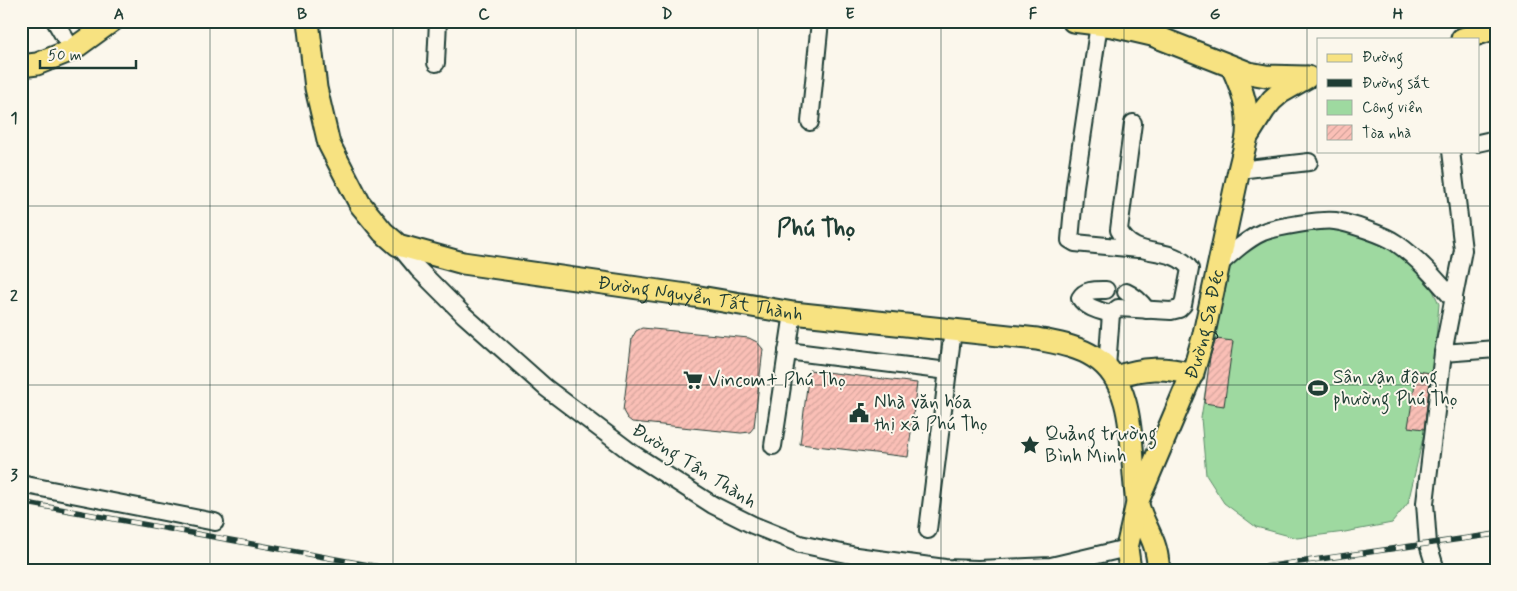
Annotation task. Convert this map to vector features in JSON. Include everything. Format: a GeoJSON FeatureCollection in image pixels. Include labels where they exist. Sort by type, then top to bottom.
{"type":"FeatureCollection","features":[{"type":"Feature","properties":{"kind":"main road"},"geometry":{"type":"LineString","coordinates":[[21,66],[37,64],[72,50],[112,21]]}},
{"type":"Feature","properties":{"kind":"main road","name":"Đường Nguyễn Tất Thành"},"geometry":{"type":"LineString","coordinates":[[308,21],[316,88],[329,144],[360,204],[383,232],[398,245],[463,263],[793,313],[1037,339],[1075,348],[1094,357],[1112,372]]}},
{"type":"Feature","properties":{"kind":"main road"},"geometry":{"type":"LineString","coordinates":[[1073,21],[1108,24],[1152,35],[1232,67],[1266,76],[1313,77]]}},
{"type":"Feature","properties":{"kind":"main road"},"geometry":{"type":"LineString","coordinates":[[1465,38],[1496,28]]}},
{"type":"Feature","properties":{"kind":"main road","name":"Đường Sa Đéc"},"geometry":{"type":"LineString","coordinates":[[1137,503],[1193,374],[1220,264],[1238,170],[1247,137],[1248,123],[1244,95],[1232,67]]}},
{"type":"Feature","properties":{"kind":"main road","name":"Đường Sa Đéc"},"geometry":{"type":"LineString","coordinates":[[1247,137],[1272,100],[1285,90],[1313,77]]}},
{"type":"Feature","properties":{"kind":"main road"},"geometry":{"type":"LineString","coordinates":[[1129,561],[1137,503],[1131,434],[1126,409],[1112,372],[1130,372],[1146,369],[1175,370],[1193,374]]}},
{"type":"Feature","properties":{"kind":"main road"},"geometry":{"type":"LineString","coordinates":[[1137,503],[1155,545],[1158,565]]}},
{"type":"Feature","properties":{"kind":"street"},"geometry":{"type":"LineString","coordinates":[[55,21],[72,50]]}},
{"type":"Feature","properties":{"kind":"street"},"geometry":{"type":"LineString","coordinates":[[436,63],[438,21]]}},
{"type":"Feature","properties":{"kind":"street"},"geometry":{"type":"LineString","coordinates":[[810,122],[820,21]]}},
{"type":"Feature","properties":{"kind":"street"},"geometry":{"type":"LineString","coordinates":[[1108,24],[1075,186],[1070,240],[1075,243],[1141,249]]}},
{"type":"Feature","properties":{"kind":"street"},"geometry":{"type":"LineString","coordinates":[[1111,314],[1118,308],[1171,311],[1179,309],[1183,305],[1190,269],[1184,260],[1128,244],[1118,230],[1133,123]]}},
{"type":"Feature","properties":{"kind":"street"},"geometry":{"type":"LineString","coordinates":[[1480,143],[1496,139]]}},
{"type":"Feature","properties":{"kind":"street"},"geometry":{"type":"LineString","coordinates":[[1436,570],[1428,544],[1425,511],[1443,352],[1463,250],[1451,152]]}},
{"type":"Feature","properties":{"kind":"street"},"geometry":{"type":"LineString","coordinates":[[1238,170],[1308,162]]}},
{"type":"Feature","properties":{"kind":"street"},"geometry":{"type":"LineString","coordinates":[[1220,264],[1236,249],[1262,232],[1288,226],[1333,221],[1359,227],[1395,242],[1429,270],[1454,300]]}},
{"type":"Feature","properties":{"kind":"street","name":"Đường Tân Thành"},"geometry":{"type":"LineString","coordinates":[[398,245],[418,269],[464,316],[546,388],[632,453],[713,505],[753,525],[800,544],[856,556],[945,568],[978,569],[1129,561]]}},
{"type":"Feature","properties":{"kind":"street"},"geometry":{"type":"LineString","coordinates":[[1106,290],[1087,291],[1080,298],[1081,301],[1090,307],[1111,314]]}},
{"type":"Feature","properties":{"kind":"street"},"geometry":{"type":"LineString","coordinates":[[1126,292],[1134,296],[1147,310]]}},
{"type":"Feature","properties":{"kind":"street"},"geometry":{"type":"LineString","coordinates":[[773,446],[793,313]]}},
{"type":"Feature","properties":{"kind":"street"},"geometry":{"type":"LineString","coordinates":[[1111,314],[1112,372]]}},
{"type":"Feature","properties":{"kind":"street"},"geometry":{"type":"LineString","coordinates":[[928,530],[953,330]]}},
{"type":"Feature","properties":{"kind":"street"},"geometry":{"type":"LineString","coordinates":[[1443,352],[1496,349]]}},
{"type":"Feature","properties":{"kind":"street"},"geometry":{"type":"LineString","coordinates":[[787,352],[948,371]]}},
{"type":"Feature","properties":{"kind":"street"},"geometry":{"type":"LineString","coordinates":[[21,484],[215,522]]}},
{"type":"Feature","properties":{"kind":"green space","name":"Sân vận động phường Phú Thọ"},"geometry":{"type":"Polygon","coordinates":[[[1334,227],[1357,232],[1393,248],[1428,279],[1439,304],[1433,373],[1425,429],[1408,503],[1392,523],[1345,532],[1297,538],[1256,527],[1224,503],[1206,475],[1201,418],[1224,274],[1242,252],[1274,237],[1305,229],[1334,227]]]}},
{"type":"Feature","properties":{"kind":"building","name":"Vincom+ Phú Thọ"},"geometry":{"type":"Polygon","coordinates":[[[642,328],[749,338],[757,342],[763,349],[754,427],[750,432],[741,433],[632,422],[627,418],[623,411],[632,338],[636,331],[642,328]]]}},
{"type":"Feature","properties":{"kind":"building"},"geometry":{"type":"Polygon","coordinates":[[[1216,339],[1233,341],[1224,406],[1204,403],[1210,357],[1216,339]]]}},
{"type":"Feature","properties":{"kind":"building","name":"Nhà văn hóa thị xã Phú Thọ"},"geometry":{"type":"Polygon","coordinates":[[[809,370],[917,383],[908,457],[800,444],[809,370]]]}},
{"type":"Feature","properties":{"kind":"building"},"geometry":{"type":"Polygon","coordinates":[[[1417,371],[1431,373],[1424,429],[1408,427],[1417,371]]]}},
{"type":"Feature","properties":{"kind":"railway"},"geometry":{"type":"LineString","coordinates":[[21,502],[396,570]]}},
{"type":"Feature","properties":{"kind":"railway"},"geometry":{"type":"LineString","coordinates":[[1243,570],[1496,534]]}},
{"type":"Feature","properties":{"kind":"place","name":"Vincom+ Phú Thọ"},"geometry":{"type":"Point","coordinates":[693,380]}},
{"type":"Feature","properties":{"kind":"place","name":"Sân vận động phường Phú Thọ"},"geometry":{"type":"Point","coordinates":[1318,388]}},
{"type":"Feature","properties":{"kind":"place","name":"Nhà văn hóa thị xã Phú Thọ"},"geometry":{"type":"Point","coordinates":[859,413]}},
{"type":"Feature","properties":{"kind":"place","name":"Quảng trường Bình Minh"},"geometry":{"type":"Point","coordinates":[1030,445]}},
{"type":"Feature","properties":{"kind":"district","name":"Phú Thọ"},"geometry":{"type":"Point","coordinates":[816,229]}}]}
